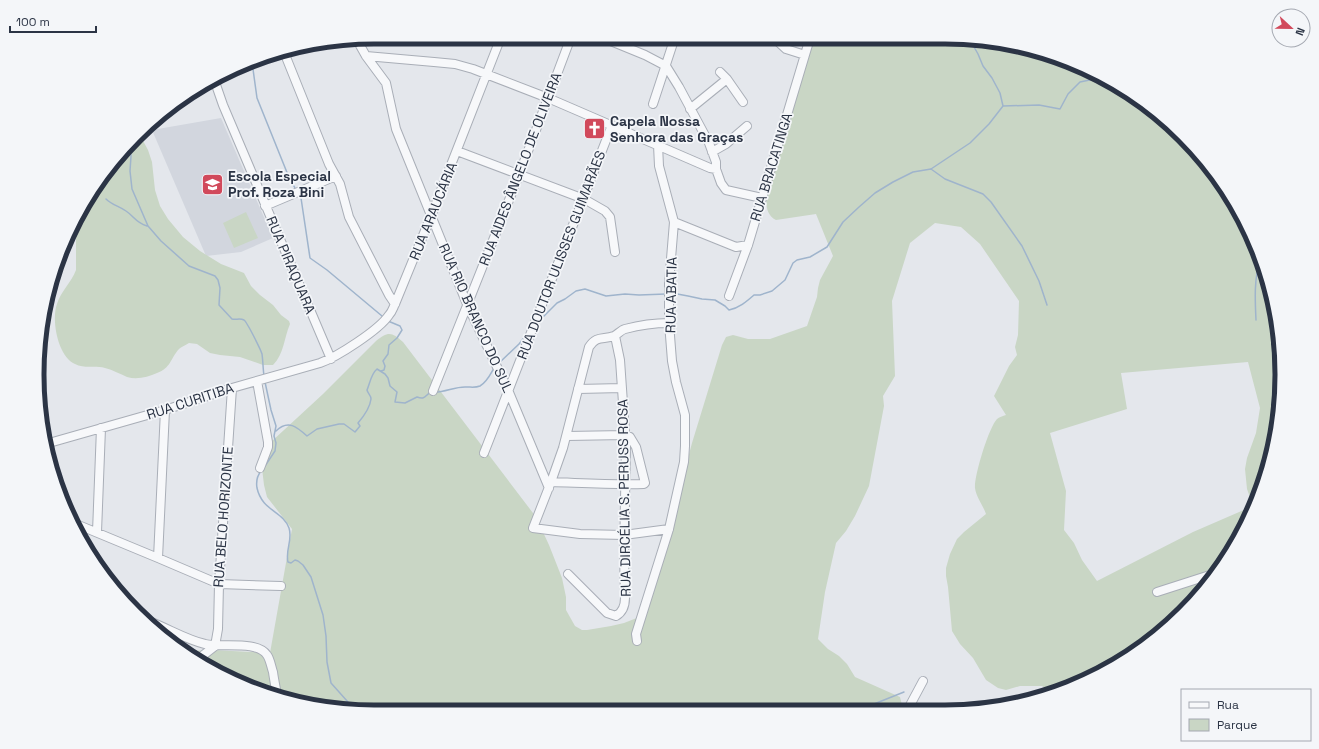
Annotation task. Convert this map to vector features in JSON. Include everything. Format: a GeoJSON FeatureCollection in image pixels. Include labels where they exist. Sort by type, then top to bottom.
{"type":"FeatureCollection","features":[{"type":"Feature","properties":{"kind":"street","name":"RUA ARAUCÁRIA"},"geometry":{"type":"LineString","coordinates":[[331,359],[374,329],[389,316],[432,216],[498,44]]}},
{"type":"Feature","properties":{"kind":"street","name":"RUA AIDES ÂNGELO DE OLIVEIRA"},"geometry":{"type":"LineString","coordinates":[[433,391],[519,175],[568,44]]}},
{"type":"Feature","properties":{"kind":"street"},"geometry":{"type":"LineString","coordinates":[[618,44],[645,55],[666,66],[709,143],[716,162],[716,170],[721,183],[726,190],[762,198]]}},
{"type":"Feature","properties":{"kind":"street"},"geometry":{"type":"LineString","coordinates":[[653,104],[673,44]]}},
{"type":"Feature","properties":{"kind":"street"},"geometry":{"type":"LineString","coordinates":[[780,44],[786,49],[805,55]]}},
{"type":"Feature","properties":{"kind":"street","name":"RUA BRACATINGA"},"geometry":{"type":"LineString","coordinates":[[729,296],[748,245],[808,44]]}},
{"type":"Feature","properties":{"kind":"street","name":"RUA RIO BRANCO DO SUL"},"geometry":{"type":"LineString","coordinates":[[360,45],[386,83],[396,129],[467,304],[508,390],[550,485]]}},
{"type":"Feature","properties":{"kind":"street"},"geometry":{"type":"LineString","coordinates":[[286,56],[329,164],[340,184],[349,217],[395,304]]}},
{"type":"Feature","properties":{"kind":"street"},"geometry":{"type":"LineString","coordinates":[[366,56],[455,64],[473,69],[548,98],[716,170]]}},
{"type":"Feature","properties":{"kind":"street"},"geometry":{"type":"LineString","coordinates":[[720,72],[727,79],[743,102]]}},
{"type":"Feature","properties":{"kind":"street"},"geometry":{"type":"LineString","coordinates":[[690,109],[727,79]]}},
{"type":"Feature","properties":{"kind":"street","name":"RUA PIRAQUARA"},"geometry":{"type":"LineString","coordinates":[[216,84],[265,206],[331,359]]}},
{"type":"Feature","properties":{"kind":"street","name":"RUA DOUTOR ULISSES GUIMARÃES"},"geometry":{"type":"LineString","coordinates":[[484,452],[612,125]]}},
{"type":"Feature","properties":{"kind":"street"},"geometry":{"type":"LineString","coordinates":[[712,152],[726,144],[747,126]]}},
{"type":"Feature","properties":{"kind":"street","name":"RUA ABATIA"},"geometry":{"type":"LineString","coordinates":[[658,145],[659,166],[674,222],[669,283],[672,361],[685,414],[686,446],[684,462],[669,528]]}},
{"type":"Feature","properties":{"kind":"street"},"geometry":{"type":"LineString","coordinates":[[457,151],[584,199],[605,211],[610,217],[615,252]]}},
{"type":"Feature","properties":{"kind":"street"},"geometry":{"type":"LineString","coordinates":[[265,206],[336,176]]}},
{"type":"Feature","properties":{"kind":"street"},"geometry":{"type":"LineString","coordinates":[[674,222],[736,247],[748,245]]}},
{"type":"Feature","properties":{"kind":"street"},"geometry":{"type":"LineString","coordinates":[[637,640],[636,634],[669,528],[624,535],[580,534],[533,528],[567,436],[589,347],[593,341],[616,336],[623,330],[651,323],[670,323]]}},
{"type":"Feature","properties":{"kind":"street","name":"RUA DIRCÉLIA S. PERUSS ROSA"},"geometry":{"type":"LineString","coordinates":[[568,574],[607,613],[616,616],[622,612],[625,604],[625,435],[620,360],[616,336]]}},
{"type":"Feature","properties":{"kind":"street","name":"RUA CURITIBA"},"geometry":{"type":"LineString","coordinates":[[51,442],[165,410],[232,388],[331,359]]}},
{"type":"Feature","properties":{"kind":"street"},"geometry":{"type":"LineString","coordinates":[[257,381],[268,442],[268,447],[260,468]]}},
{"type":"Feature","properties":{"kind":"street","name":"RUA BELO HORIZONTE"},"geometry":{"type":"LineString","coordinates":[[215,646],[218,629],[219,584],[232,388]]}},
{"type":"Feature","properties":{"kind":"street"},"geometry":{"type":"LineString","coordinates":[[578,389],[622,388]]}},
{"type":"Feature","properties":{"kind":"street"},"geometry":{"type":"LineString","coordinates":[[158,558],[165,410]]}},
{"type":"Feature","properties":{"kind":"street"},"geometry":{"type":"LineString","coordinates":[[96,532],[101,428]]}},
{"type":"Feature","properties":{"kind":"street"},"geometry":{"type":"LineString","coordinates":[[550,485],[594,483],[625,485],[644,484],[645,481],[636,447],[630,437],[625,435],[567,436]]}},
{"type":"Feature","properties":{"kind":"street"},"geometry":{"type":"LineString","coordinates":[[81,526],[219,584],[281,586]]}},
{"type":"Feature","properties":{"kind":"street"},"geometry":{"type":"LineString","coordinates":[[1157,592],[1207,576]]}},
{"type":"Feature","properties":{"kind":"street"},"geometry":{"type":"LineString","coordinates":[[161,626],[196,642],[215,646],[252,646],[261,650],[267,654],[271,663],[276,690]]}},
{"type":"Feature","properties":{"kind":"street"},"geometry":{"type":"LineString","coordinates":[[202,656],[215,646]]}},
{"type":"Feature","properties":{"kind":"street"},"geometry":{"type":"LineString","coordinates":[[910,705],[923,681]]}},
{"type":"Feature","properties":{"kind":"shaded area","name":"Escola Especial Prof. Roza Bini"},"geometry":{"type":"Polygon","coordinates":[[[221,118],[273,238],[241,252],[206,256],[153,130],[221,118]]]}},
{"type":"Feature","properties":{"kind":"green space"},"geometry":{"type":"Polygon","coordinates":[[[811,44],[966,45],[1009,50],[1030,55],[1071,69],[1110,88],[1146,112],[1178,141],[1207,173],[1231,209],[1250,248],[1264,289],[1269,310],[1275,374],[1272,418],[1264,460],[1251,499],[1247,489],[1245,469],[1247,458],[1256,433],[1260,408],[1248,362],[1121,373],[1127,409],[1050,433],[1066,491],[1064,530],[1074,543],[1082,560],[1097,581],[1193,532],[1246,509],[1231,540],[1207,576],[1178,608],[1146,637],[1110,661],[1071,680],[1046,689],[1042,686],[1020,686],[1006,690],[998,688],[986,680],[973,658],[960,644],[952,631],[946,568],[950,554],[957,539],[986,514],[977,495],[975,482],[979,463],[990,431],[997,419],[1006,415],[994,396],[1009,366],[1017,355],[1015,347],[1018,335],[1019,301],[980,244],[961,227],[935,223],[910,243],[892,301],[895,376],[883,396],[884,406],[869,486],[855,516],[846,531],[836,543],[825,592],[818,639],[847,664],[855,677],[900,697],[902,705],[353,704],[310,699],[268,687],[228,671],[194,651],[213,650],[270,653],[292,529],[267,497],[264,485],[262,468],[271,442],[323,394],[376,341],[387,334],[396,336],[403,342],[536,517],[562,578],[566,597],[566,610],[575,626],[582,630],[587,630],[611,626],[624,623],[647,614],[692,443],[722,345],[726,337],[733,335],[748,339],[770,339],[807,326],[817,297],[820,280],[833,256],[816,214],[776,220],[770,215],[767,204],[767,192],[811,44]]]}},
{"type":"Feature","properties":{"kind":"green space"},"geometry":{"type":"Polygon","coordinates":[[[142,140],[152,162],[155,190],[160,206],[168,219],[183,237],[200,251],[221,264],[244,273],[251,286],[289,321],[290,324],[282,351],[277,361],[273,365],[263,365],[240,357],[210,353],[197,344],[189,343],[179,349],[165,369],[146,377],[139,378],[127,377],[105,368],[86,367],[75,364],[64,354],[60,346],[57,337],[55,311],[63,291],[76,270],[76,232],[78,228],[88,209],[112,173],[142,140]]]}},
{"type":"Feature","properties":{"kind":"green space"},"geometry":{"type":"Polygon","coordinates":[[[246,212],[258,238],[234,248],[223,223],[246,212]]]}},
{"type":"Feature","properties":{"kind":"waterway"},"geometry":{"type":"LineString","coordinates":[[973,46],[983,66],[992,78],[1000,93],[1003,106]]}},
{"type":"Feature","properties":{"kind":"waterway"},"geometry":{"type":"LineString","coordinates":[[253,67],[257,98],[288,175],[296,190]]}},
{"type":"Feature","properties":{"kind":"waterway"},"geometry":{"type":"LineString","coordinates":[[672,293],[715,300],[729,310],[739,306],[754,295],[760,295],[772,291],[785,280],[793,263],[797,260],[810,257],[827,247],[843,222],[875,193],[913,172],[931,169],[970,143],[989,124],[1003,106],[1039,105],[1060,109],[1068,94],[1080,82],[1093,79]]}},
{"type":"Feature","properties":{"kind":"waterway"},"geometry":{"type":"LineString","coordinates":[[130,152],[130,171],[132,189],[148,226],[161,241],[189,266],[215,276],[218,280],[220,288],[219,305],[232,319],[242,319],[246,322],[262,354],[264,376]]}},
{"type":"Feature","properties":{"kind":"waterway"},"geometry":{"type":"LineString","coordinates":[[931,169],[945,179],[983,194],[991,202],[1022,246],[1039,281],[1047,305]]}},
{"type":"Feature","properties":{"kind":"waterway"},"geometry":{"type":"LineString","coordinates":[[299,195],[301,198],[310,258],[327,270],[382,316]]}},
{"type":"Feature","properties":{"kind":"waterway"},"geometry":{"type":"LineString","coordinates":[[106,199],[126,211],[140,223],[147,226]]}},
{"type":"Feature","properties":{"kind":"waterway"},"geometry":{"type":"LineString","coordinates":[[1256,320],[1255,297],[1258,270]]}},
{"type":"Feature","properties":{"kind":"waterway"},"geometry":{"type":"LineString","coordinates":[[539,321],[557,303],[576,291],[585,289],[606,296],[625,294],[666,294]]}},
{"type":"Feature","properties":{"kind":"waterway"},"geometry":{"type":"LineString","coordinates":[[381,371],[384,370],[385,366],[383,361],[388,354],[389,345],[397,338],[402,330],[400,326],[388,321]]}},
{"type":"Feature","properties":{"kind":"waterway"},"geometry":{"type":"LineString","coordinates":[[498,364],[527,334]]}},
{"type":"Feature","properties":{"kind":"waterway"},"geometry":{"type":"LineString","coordinates":[[435,392],[459,387],[480,386],[490,376],[494,368]]}},
{"type":"Feature","properties":{"kind":"waterway"},"geometry":{"type":"LineString","coordinates":[[276,431],[280,427],[288,425],[296,427],[307,436],[317,429],[344,424],[355,432],[360,426],[358,423],[369,406],[371,398],[367,390],[372,376],[377,369],[385,374],[388,378],[390,386],[397,392],[395,402],[405,403],[417,397],[424,398],[431,392]]}},
{"type":"Feature","properties":{"kind":"waterway"},"geometry":{"type":"LineString","coordinates":[[265,382],[276,426],[274,436],[276,443],[275,451],[265,466]]}},
{"type":"Feature","properties":{"kind":"waterway"},"geometry":{"type":"LineString","coordinates":[[261,471],[257,484],[260,496],[263,502],[282,518],[289,528],[290,537],[287,553],[288,562],[291,563],[295,560],[298,561],[303,565],[311,577],[323,615],[326,636],[327,662],[331,683],[349,704]]}},
{"type":"Feature","properties":{"kind":"waterway"},"geometry":{"type":"LineString","coordinates":[[872,705],[904,692]]}},
{"type":"Feature","properties":{"kind":"place","name":"Capela Nossa Senhora das Graças"},"geometry":{"type":"Point","coordinates":[595,129]}},
{"type":"Feature","properties":{"kind":"place","name":"Escola Especial Prof. Roza Bini"},"geometry":{"type":"Point","coordinates":[212,184]}}]}
